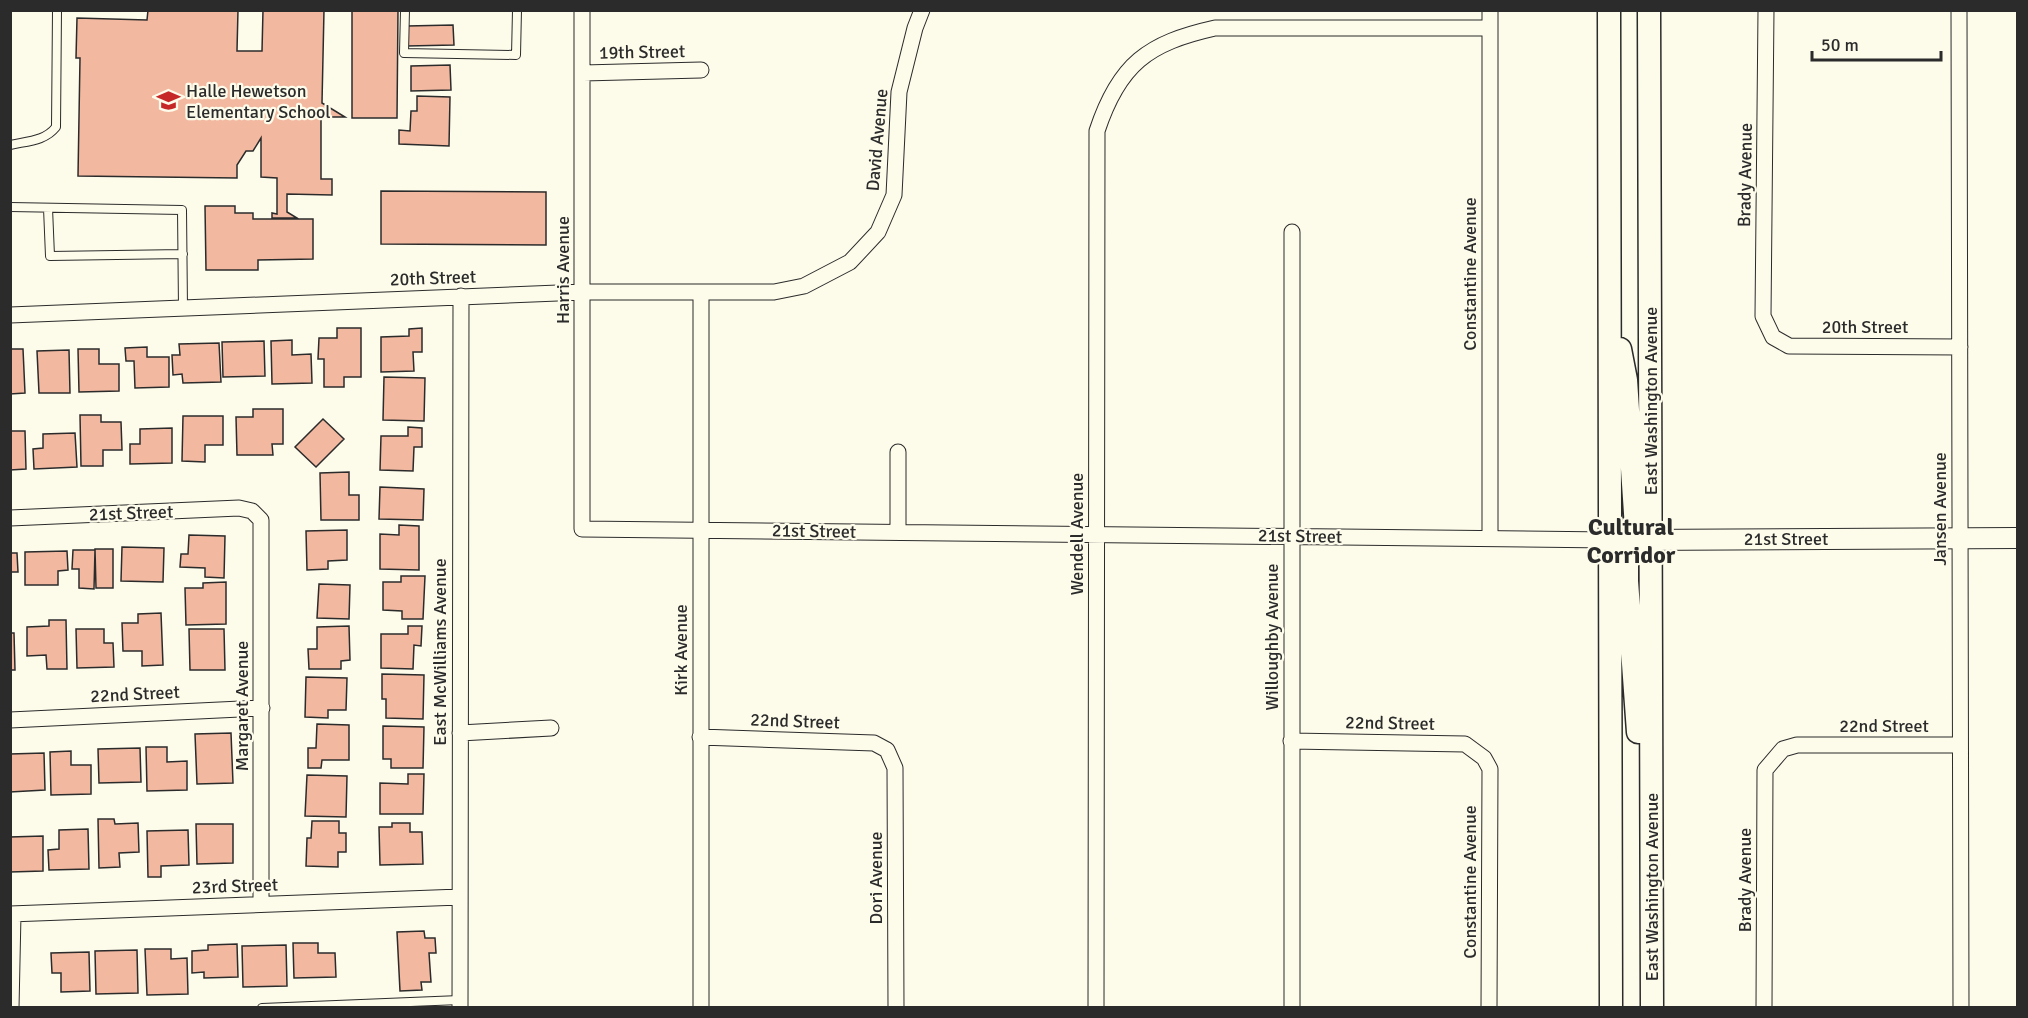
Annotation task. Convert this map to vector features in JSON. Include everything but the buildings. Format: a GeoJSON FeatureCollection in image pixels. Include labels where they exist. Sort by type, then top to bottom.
{"type":"FeatureCollection","features":[{"type":"Feature","properties":{"kind":"main road"},"geometry":{"type":"LineString","coordinates":[[1609,10],[1610,285],[1626,380],[1636,501],[1631,540]]}},
{"type":"Feature","properties":{"kind":"main road"},"geometry":{"type":"LineString","coordinates":[[1639,10],[1649,114]]}},
{"type":"Feature","properties":{"kind":"main road","name":"East Washington Avenue"},"geometry":{"type":"LineString","coordinates":[[1611,1008],[1649,114],[1649,10]]}},
{"type":"Feature","properties":{"kind":"main road","name":"East Washington Avenue"},"geometry":{"type":"LineString","coordinates":[[1631,540],[1652,801],[1652,1008]]}},
{"type":"Feature","properties":{"kind":"street","name":"Harris Avenue"},"geometry":{"type":"LineString","coordinates":[[582,10],[582,529]]}},
{"type":"Feature","properties":{"kind":"street","name":"David Avenue"},"geometry":{"type":"LineString","coordinates":[[850,262],[878,232],[894,195],[899,92],[915,28],[922,10]]}},
{"type":"Feature","properties":{"kind":"street","name":"Constantine Avenue"},"geometry":{"type":"LineString","coordinates":[[1490,10],[1490,538]]}},
{"type":"Feature","properties":{"kind":"street","name":"Brady Avenue"},"geometry":{"type":"LineString","coordinates":[[1766,10],[1763,316],[1773,337]]}},
{"type":"Feature","properties":{"kind":"street","name":"Jansen Avenue"},"geometry":{"type":"LineString","coordinates":[[1959,10],[1961,1008]]}},
{"type":"Feature","properties":{"kind":"street","name":"Wendell Avenue"},"geometry":{"type":"LineString","coordinates":[[1096,1008],[1097,131],[1107,100],[1129,69],[1142,57],[1177,37],[1215,28],[1490,28]]}},
{"type":"Feature","properties":{"kind":"street","name":"19th Street"},"geometry":{"type":"LineString","coordinates":[[583,73],[701,70]]}},
{"type":"Feature","properties":{"kind":"street","name":"Willoughby Avenue"},"geometry":{"type":"LineString","coordinates":[[1292,232],[1292,1008]]}},
{"type":"Feature","properties":{"kind":"street","name":"20th Street"},"geometry":{"type":"LineString","coordinates":[[10,315],[583,292],[774,291],[804,286],[850,262]]}},
{"type":"Feature","properties":{"kind":"street","name":"Kirk Avenue"},"geometry":{"type":"LineString","coordinates":[[701,292],[701,1008]]}},
{"type":"Feature","properties":{"kind":"street","name":"East McWilliams Avenue"},"geometry":{"type":"LineString","coordinates":[[460,1004],[461,296]]}},
{"type":"Feature","properties":{"kind":"street","name":"20th Street"},"geometry":{"type":"LineString","coordinates":[[1773,337],[1789,346],[1960,347]]}},
{"type":"Feature","properties":{"kind":"street"},"geometry":{"type":"LineString","coordinates":[[898,452],[898,532]]}},
{"type":"Feature","properties":{"kind":"street","name":"21st Street"},"geometry":{"type":"LineString","coordinates":[[10,518],[239,508],[252,511]]}},
{"type":"Feature","properties":{"kind":"street","name":"Margaret Avenue"},"geometry":{"type":"LineString","coordinates":[[252,511],[261,520],[261,904]]}},
{"type":"Feature","properties":{"kind":"street","name":"21st Street"},"geometry":{"type":"LineString","coordinates":[[582,529],[1631,540],[2018,538]]}},
{"type":"Feature","properties":{"kind":"street","name":"22nd Street"},"geometry":{"type":"LineString","coordinates":[[10,720],[262,708]]}},
{"type":"Feature","properties":{"kind":"street"},"geometry":{"type":"LineString","coordinates":[[460,734],[551,728]]}},
{"type":"Feature","properties":{"kind":"street","name":"22nd Street"},"geometry":{"type":"LineString","coordinates":[[700,737],[874,743],[887,750]]}},
{"type":"Feature","properties":{"kind":"street","name":"22nd Street"},"geometry":{"type":"LineString","coordinates":[[1291,741],[1465,744],[1484,758]]}},
{"type":"Feature","properties":{"kind":"street","name":"22nd Street"},"geometry":{"type":"LineString","coordinates":[[1774,757],[1783,749],[1797,745],[1960,746]]}},
{"type":"Feature","properties":{"kind":"street","name":"Dori Avenue"},"geometry":{"type":"LineString","coordinates":[[887,750],[895,768],[896,1008]]}},
{"type":"Feature","properties":{"kind":"street","name":"Brady Avenue"},"geometry":{"type":"LineString","coordinates":[[1764,1008],[1765,770],[1774,757]]}},
{"type":"Feature","properties":{"kind":"street","name":"Constantine Avenue"},"geometry":{"type":"LineString","coordinates":[[1484,758],[1490,769],[1489,1008]]}},
{"type":"Feature","properties":{"kind":"street","name":"23rd Street"},"geometry":{"type":"LineString","coordinates":[[12,914],[460,897]]}},
{"type":"Feature","properties":{"kind":"street"},"geometry":{"type":"LineString","coordinates":[[11,1008],[12,914]]}},
{"type":"Feature","properties":{"kind":"lane"},"geometry":{"type":"LineString","coordinates":[[10,145],[40,139],[50,135],[56,127],[57,10]]}},
{"type":"Feature","properties":{"kind":"lane"},"geometry":{"type":"LineString","coordinates":[[405,10],[404,53],[516,56],[517,10]]}},
{"type":"Feature","properties":{"kind":"lane"},"geometry":{"type":"LineString","coordinates":[[10,207],[182,210],[183,308]]}},
{"type":"Feature","properties":{"kind":"lane"},"geometry":{"type":"LineString","coordinates":[[48,208],[50,256],[183,254]]}},
{"type":"Feature","properties":{"kind":"lane"},"geometry":{"type":"LineString","coordinates":[[262,1008],[460,1004]]}},
{"type":"Feature","properties":{"kind":"place","name":"Halle Hewetson Elementary School"},"geometry":{"type":"Point","coordinates":[168,101]}},
{"type":"Feature","properties":{"kind":"district","name":"Cultural Corridor"},"geometry":{"type":"Point","coordinates":[1631,541]}}]}
